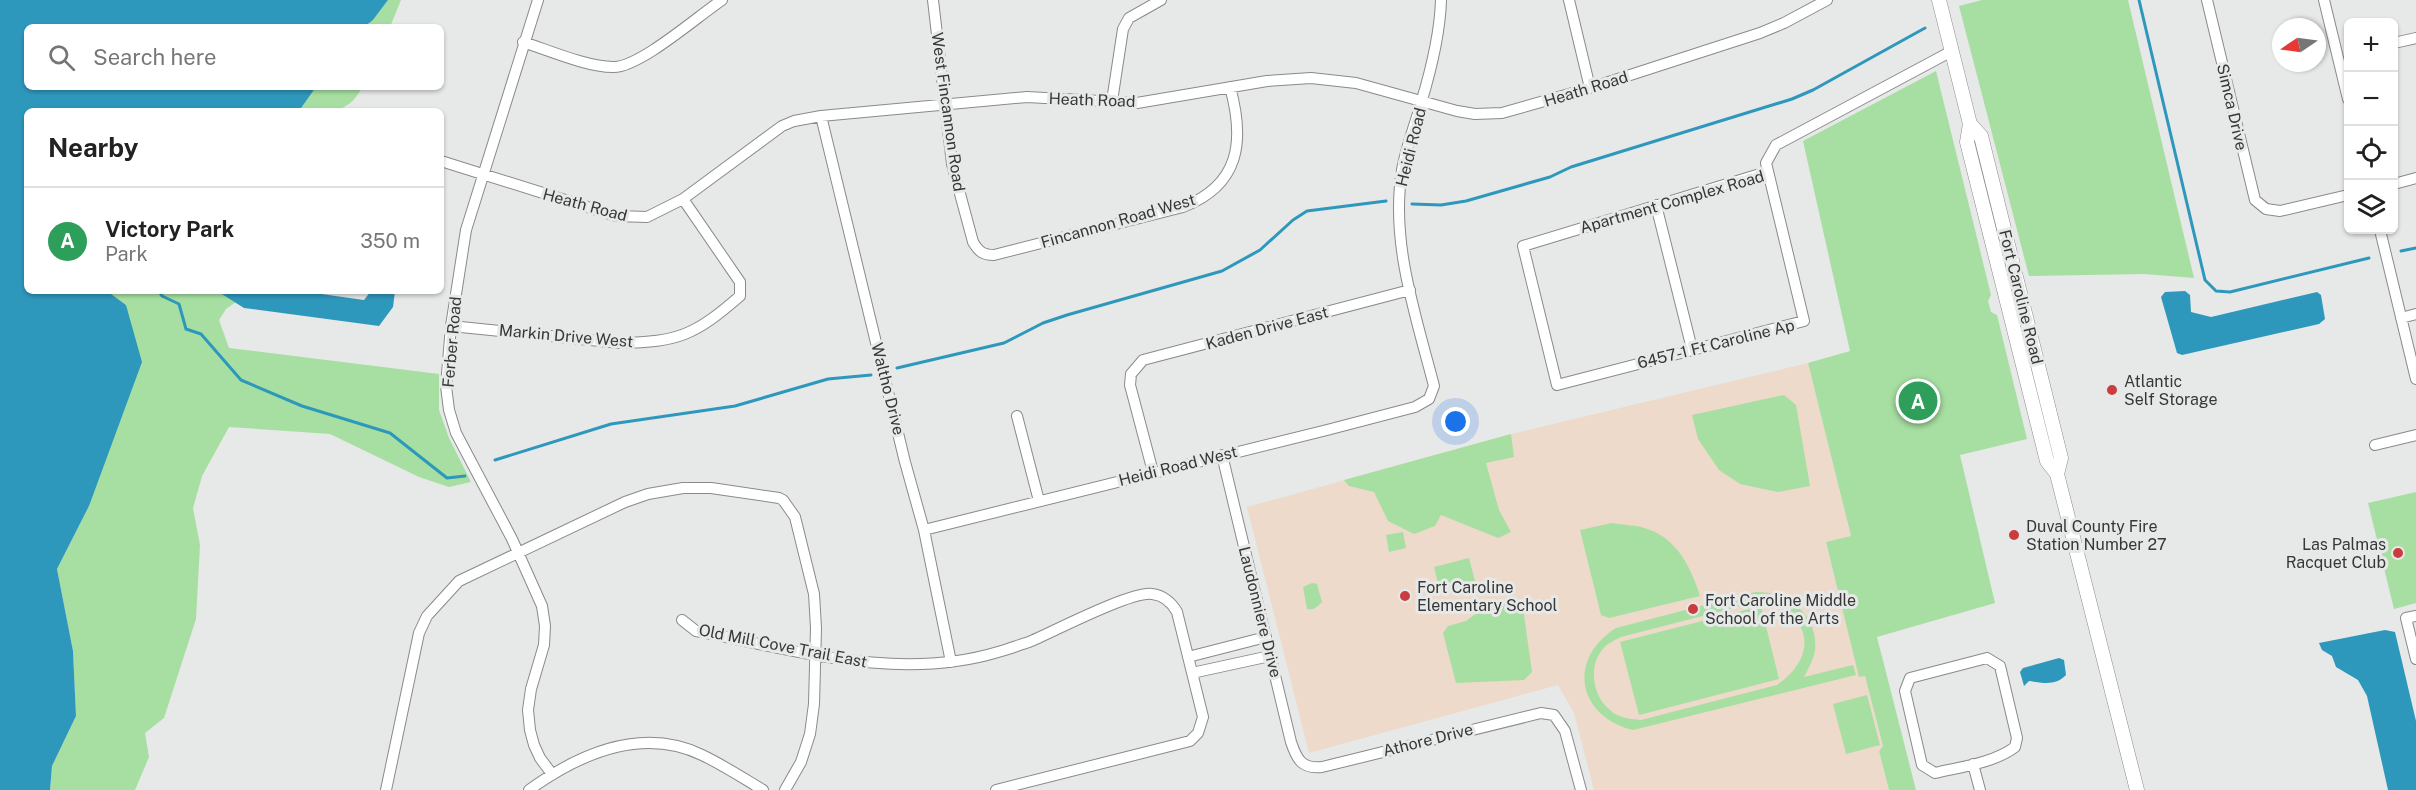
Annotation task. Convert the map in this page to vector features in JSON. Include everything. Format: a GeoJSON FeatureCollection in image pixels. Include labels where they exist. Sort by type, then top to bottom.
{"type":"FeatureCollection","features":[{"type":"Feature","properties":{"kind":"street","name":"Ferber Road"},"geometry":{"type":"LineString","coordinates":[[538,0],[483,174],[460,259],[446,386],[449,410],[456,433],[542,606],[545,626],[544,645],[531,689],[528,710],[534,745],[552,774]]}},
{"type":"Feature","properties":{"kind":"street"},"geometry":{"type":"LineString","coordinates":[[523,42],[601,66],[619,67],[638,60],[722,0]]}},
{"type":"Feature","properties":{"kind":"street","name":"West Fincannon Road"},"geometry":{"type":"LineString","coordinates":[[933,0],[952,164],[973,242],[977,250],[984,255]]}},
{"type":"Feature","properties":{"kind":"street"},"geometry":{"type":"LineString","coordinates":[[1112,101],[1123,29],[1129,18],[1161,0]]}},
{"type":"Feature","properties":{"kind":"street","name":"Heidi Road"},"geometry":{"type":"LineString","coordinates":[[1429,399],[1434,386],[1410,290],[1399,229],[1399,196],[1405,156],[1422,101],[1439,28],[1441,0]]}},
{"type":"Feature","properties":{"kind":"street"},"geometry":{"type":"LineString","coordinates":[[1569,0],[1590,88]]}},
{"type":"Feature","properties":{"kind":"street","name":"Heath Road"},"geometry":{"type":"LineString","coordinates":[[444,162],[577,205],[633,218],[647,217],[683,199],[782,126],[794,121],[821,116],[1027,97],[1137,103],[1267,81],[1311,78],[1356,83],[1475,114],[1502,113],[1590,88],[1760,33],[1827,0]]}},
{"type":"Feature","properties":{"kind":"street","name":"Fort Caroline Road"},"geometry":{"type":"LineString","coordinates":[[1939,0],[1970,124],[1981,136],[2061,459],[2057,474],[2137,790]]}},
{"type":"Feature","properties":{"kind":"street","name":"Simca Drive"},"geometry":{"type":"LineString","coordinates":[[2207,0],[2255,200],[2266,209],[2280,211],[2344,196]]}},
{"type":"Feature","properties":{"kind":"street"},"geometry":{"type":"LineString","coordinates":[[2324,0],[2343,55],[2345,72]]}},
{"type":"Feature","properties":{"kind":"street"},"geometry":{"type":"LineString","coordinates":[[2398,42],[2416,38]]}},
{"type":"Feature","properties":{"kind":"street","name":"Apartment Complex Road"},"geometry":{"type":"LineString","coordinates":[[1769,177],[1766,163],[1776,145],[1952,51]]}},
{"type":"Feature","properties":{"kind":"street","name":"Fincannon Road West"},"geometry":{"type":"LineString","coordinates":[[984,255],[994,255],[1183,207],[1199,200],[1222,181],[1236,152],[1238,123],[1230,87]]}},
{"type":"Feature","properties":{"kind":"street","name":"Waltho Drive"},"geometry":{"type":"LineString","coordinates":[[821,116],[905,462],[924,530],[951,662]]}},
{"type":"Feature","properties":{"kind":"street","name":"Apartment Complex Road"},"geometry":{"type":"LineString","coordinates":[[1539,313],[1523,246],[1760,174],[1769,177]]}},
{"type":"Feature","properties":{"kind":"street","name":"6457-1 Ft Caroline Ap"},"geometry":{"type":"LineString","coordinates":[[1539,313],[1557,385],[1804,321],[1769,177]]}},
{"type":"Feature","properties":{"kind":"street"},"geometry":{"type":"LineString","coordinates":[[2398,183],[2416,178]]}},
{"type":"Feature","properties":{"kind":"street","name":"Markin Drive West"},"geometry":{"type":"LineString","coordinates":[[452,326],[620,343],[663,341],[681,337],[706,324],[740,296],[741,288],[737,276],[683,199]]}},
{"type":"Feature","properties":{"kind":"street"},"geometry":{"type":"LineString","coordinates":[[1656,205],[1692,350]]}},
{"type":"Feature","properties":{"kind":"street"},"geometry":{"type":"LineString","coordinates":[[2381,234],[2416,379]]}},
{"type":"Feature","properties":{"kind":"street","name":"Kaden Drive East"},"geometry":{"type":"LineString","coordinates":[[1153,472],[1130,385],[1131,374],[1143,360],[1410,290]]}},
{"type":"Feature","properties":{"kind":"street"},"geometry":{"type":"LineString","coordinates":[[2401,318],[2416,314]]}},
{"type":"Feature","properties":{"kind":"street","name":"Heidi Road West"},"geometry":{"type":"LineString","coordinates":[[924,530],[1415,407],[1429,399]]}},
{"type":"Feature","properties":{"kind":"street"},"geometry":{"type":"LineString","coordinates":[[1017,416],[1039,501]]}},
{"type":"Feature","properties":{"kind":"street"},"geometry":{"type":"LineString","coordinates":[[2375,445],[2416,435]]}},
{"type":"Feature","properties":{"kind":"street","name":"Laudonniere Drive"},"geometry":{"type":"LineString","coordinates":[[1222,455],[1291,742],[1296,757],[1303,766]]}},
{"type":"Feature","properties":{"kind":"street"},"geometry":{"type":"LineString","coordinates":[[387,790],[419,633],[427,616],[459,581],[625,502],[663,491],[711,488],[765,495],[783,500],[795,517],[814,594],[816,628],[814,704],[810,734],[801,762],[785,790]]}},
{"type":"Feature","properties":{"kind":"street","name":"Old Mill Cove Trail East"},"geometry":{"type":"LineString","coordinates":[[682,620],[696,631],[861,663],[951,662],[1029,642],[1100,610],[1146,594],[1162,597],[1172,604],[1177,612],[1188,657]]}},
{"type":"Feature","properties":{"kind":"street"},"geometry":{"type":"LineString","coordinates":[[2416,616],[2406,618],[2416,659]]}},
{"type":"Feature","properties":{"kind":"street"},"geometry":{"type":"LineString","coordinates":[[996,790],[1190,741],[1198,734],[1203,717],[1188,657],[1266,637]]}},
{"type":"Feature","properties":{"kind":"street"},"geometry":{"type":"LineString","coordinates":[[1192,673],[1270,656]]}},
{"type":"Feature","properties":{"kind":"street"},"geometry":{"type":"LineString","coordinates":[[1987,658],[2000,666],[2017,738],[2015,747],[2009,752],[1973,764],[1935,772],[1922,765],[1905,691],[1910,678],[1987,658]]}},
{"type":"Feature","properties":{"kind":"street","name":"Athore Drive"},"geometry":{"type":"LineString","coordinates":[[1303,766],[1322,767],[1541,713],[1554,715],[1565,730],[1581,790]]}},
{"type":"Feature","properties":{"kind":"street"},"geometry":{"type":"LineString","coordinates":[[529,790],[552,774],[598,752],[648,742],[669,744],[702,754],[763,790]]}},
{"type":"Feature","properties":{"kind":"street"},"geometry":{"type":"LineString","coordinates":[[1973,764],[1980,790]]}},
{"type":"Feature","properties":{"kind":"shaded area","name":"Fort Caroline Middle School of the Arts"},"geometry":{"type":"Polygon","coordinates":[[[1808,363],[1851,536],[1826,543],[1860,677],[1865,676],[1883,746],[1879,751],[1889,790],[1594,790],[1574,713],[1558,685],[1309,753],[1247,507],[1511,434],[1808,363]]]}},
{"type":"Feature","properties":{"kind":"green space"},"geometry":{"type":"Polygon","coordinates":[[[388,0],[401,0],[391,24],[368,24],[388,0]]]}},
{"type":"Feature","properties":{"kind":"green space"},"geometry":{"type":"Polygon","coordinates":[[[1982,0],[2128,0],[2194,278],[2144,274],[2029,276],[1959,6],[1982,0]]]}},
{"type":"Feature","properties":{"kind":"green space"},"geometry":{"type":"Polygon","coordinates":[[[1936,71],[1991,295],[1988,301],[1991,312],[1997,315],[2027,439],[1960,455],[1995,603],[1877,637],[1916,790],[1889,790],[1879,751],[1883,746],[1865,676],[1859,677],[1826,542],[1851,536],[1808,363],[1850,351],[1803,141],[1936,71]]]}},
{"type":"Feature","properties":{"kind":"green space"},"geometry":{"type":"Polygon","coordinates":[[[314,90],[360,90],[350,103],[341,108],[301,108],[314,90]]]}},
{"type":"Feature","properties":{"kind":"green space"},"geometry":{"type":"Polygon","coordinates":[[[111,294],[222,294],[236,302],[226,309],[219,320],[229,348],[439,374],[439,410],[449,438],[471,482],[449,487],[419,477],[330,434],[229,427],[202,476],[193,508],[200,545],[196,619],[164,718],[145,733],[149,757],[135,790],[50,790],[52,766],[76,716],[73,651],[57,569],[89,506],[126,305],[111,294]]]}},
{"type":"Feature","properties":{"kind":"green space"},"geometry":{"type":"Polygon","coordinates":[[[1784,395],[1796,405],[1810,486],[1778,492],[1740,484],[1719,470],[1698,439],[1692,415],[1784,395]]]}},
{"type":"Feature","properties":{"kind":"green space"},"geometry":{"type":"Polygon","coordinates":[[[1511,434],[1514,457],[1486,463],[1499,510],[1511,532],[1498,538],[1441,515],[1435,526],[1414,534],[1388,521],[1374,492],[1349,486],[1344,480],[1511,434]]]}},
{"type":"Feature","properties":{"kind":"green space","name":"Las Palmas Racquet Club"},"geometry":{"type":"Polygon","coordinates":[[[2416,492],[2416,603],[2394,609],[2368,503],[2416,492]]]}},
{"type":"Feature","properties":{"kind":"green space"},"geometry":{"type":"Polygon","coordinates":[[[1612,523],[1645,528],[1668,541],[1676,548],[1688,566],[1700,596],[1609,618],[1601,615],[1580,530],[1612,523]]]}},
{"type":"Feature","properties":{"kind":"green space"},"geometry":{"type":"Polygon","coordinates":[[[1403,532],[1406,548],[1389,552],[1386,535],[1403,532]]]}},
{"type":"Feature","properties":{"kind":"green space"},"geometry":{"type":"Polygon","coordinates":[[[1469,558],[1475,581],[1440,590],[1434,567],[1469,558]]]}},
{"type":"Feature","properties":{"kind":"green space"},"geometry":{"type":"Polygon","coordinates":[[[1312,583],[1317,584],[1322,602],[1316,608],[1307,609],[1303,587],[1312,583]]]}},
{"type":"Feature","properties":{"kind":"green space"},"geometry":{"type":"Polygon","coordinates":[[[1755,592],[1767,593],[1789,601],[1806,616],[1812,626],[1815,651],[1804,677],[1853,665],[1856,675],[1633,730],[1614,723],[1600,713],[1590,700],[1585,685],[1585,670],[1590,655],[1600,641],[1616,628],[1755,592]],[[1768,602],[1753,603],[1621,637],[1606,646],[1598,657],[1594,673],[1596,690],[1604,704],[1613,713],[1625,718],[1641,720],[1777,685],[1799,663],[1804,639],[1801,628],[1794,618],[1783,609],[1768,602]]]}},
{"type":"Feature","properties":{"kind":"green space"},"geometry":{"type":"Polygon","coordinates":[[[1522,601],[1532,672],[1524,680],[1456,683],[1443,633],[1448,626],[1466,621],[1478,612],[1494,605],[1522,601]]]}},
{"type":"Feature","properties":{"kind":"green space"},"geometry":{"type":"Polygon","coordinates":[[[1761,606],[1779,679],[1639,715],[1620,642],[1761,606]]]}},
{"type":"Feature","properties":{"kind":"green space"},"geometry":{"type":"Polygon","coordinates":[[[1867,695],[1880,745],[1846,754],[1833,704],[1867,695]]]}},
{"type":"Feature","properties":{"kind":"water"},"geometry":{"type":"Polygon","coordinates":[[[0,0],[388,0],[368,24],[24,24],[24,90],[314,90],[301,108],[24,108],[24,294],[111,294],[126,305],[142,362],[89,506],[57,569],[73,651],[76,716],[52,766],[50,790],[0,790],[0,0]]]}},
{"type":"Feature","properties":{"kind":"water"},"geometry":{"type":"Polygon","coordinates":[[[2185,291],[2190,295],[2191,312],[2211,317],[2317,292],[2321,295],[2325,319],[2319,324],[2182,355],[2177,353],[2161,297],[2165,292],[2185,291]]]}},
{"type":"Feature","properties":{"kind":"water"},"geometry":{"type":"Polygon","coordinates":[[[222,294],[321,294],[364,300],[369,294],[395,294],[393,307],[379,326],[244,308],[222,294]]]}},
{"type":"Feature","properties":{"kind":"water"},"geometry":{"type":"Polygon","coordinates":[[[2385,630],[2395,632],[2416,721],[2416,790],[2388,790],[2367,696],[2358,680],[2336,667],[2332,656],[2322,650],[2319,643],[2385,630]]]}},
{"type":"Feature","properties":{"kind":"water"},"geometry":{"type":"Polygon","coordinates":[[[2059,658],[2064,660],[2066,675],[2058,681],[2049,683],[2029,681],[2024,686],[2020,672],[2023,668],[2059,658]]]}},
{"type":"Feature","properties":{"kind":"waterway"},"geometry":{"type":"LineString","coordinates":[[2139,0],[2205,280],[2216,291],[2230,292],[2369,258]]}},
{"type":"Feature","properties":{"kind":"waterway"},"geometry":{"type":"LineString","coordinates":[[1412,204],[1441,205],[1466,201],[1550,177],[1571,167],[1792,99],[1813,90],[1925,28]]}},
{"type":"Feature","properties":{"kind":"waterway"},"geometry":{"type":"LineString","coordinates":[[897,368],[1004,343],[1043,323],[1067,315],[1222,271],[1260,250],[1293,220],[1307,211],[1386,201]]}},
{"type":"Feature","properties":{"kind":"waterway"},"geometry":{"type":"LineString","coordinates":[[2401,251],[2416,248]]}},
{"type":"Feature","properties":{"kind":"waterway"},"geometry":{"type":"LineString","coordinates":[[161,294],[179,304],[186,329],[201,334],[241,380],[302,406],[390,433],[447,478],[465,476]]}},
{"type":"Feature","properties":{"kind":"waterway"},"geometry":{"type":"LineString","coordinates":[[495,460],[611,424],[735,406],[828,379],[871,375]]}},
{"type":"Feature","properties":{"kind":"place","name":"Atlantic Self Storage"},"geometry":{"type":"Point","coordinates":[2112,390]}},
{"type":"Feature","properties":{"kind":"place","name":"Victory Park"},"geometry":{"type":"Point","coordinates":[1918,401]}},
{"type":"Feature","properties":{"kind":"place","name":"Duval County Fire Station Number 27"},"geometry":{"type":"Point","coordinates":[2014,535]}},
{"type":"Feature","properties":{"kind":"place","name":"Las Palmas Racquet Club"},"geometry":{"type":"Point","coordinates":[2398,553]}},
{"type":"Feature","properties":{"kind":"place","name":"Fort Caroline Elementary School"},"geometry":{"type":"Point","coordinates":[1405,596]}},
{"type":"Feature","properties":{"kind":"place","name":"Fort Caroline Middle School of the Arts"},"geometry":{"type":"Point","coordinates":[1693,609]}}]}
